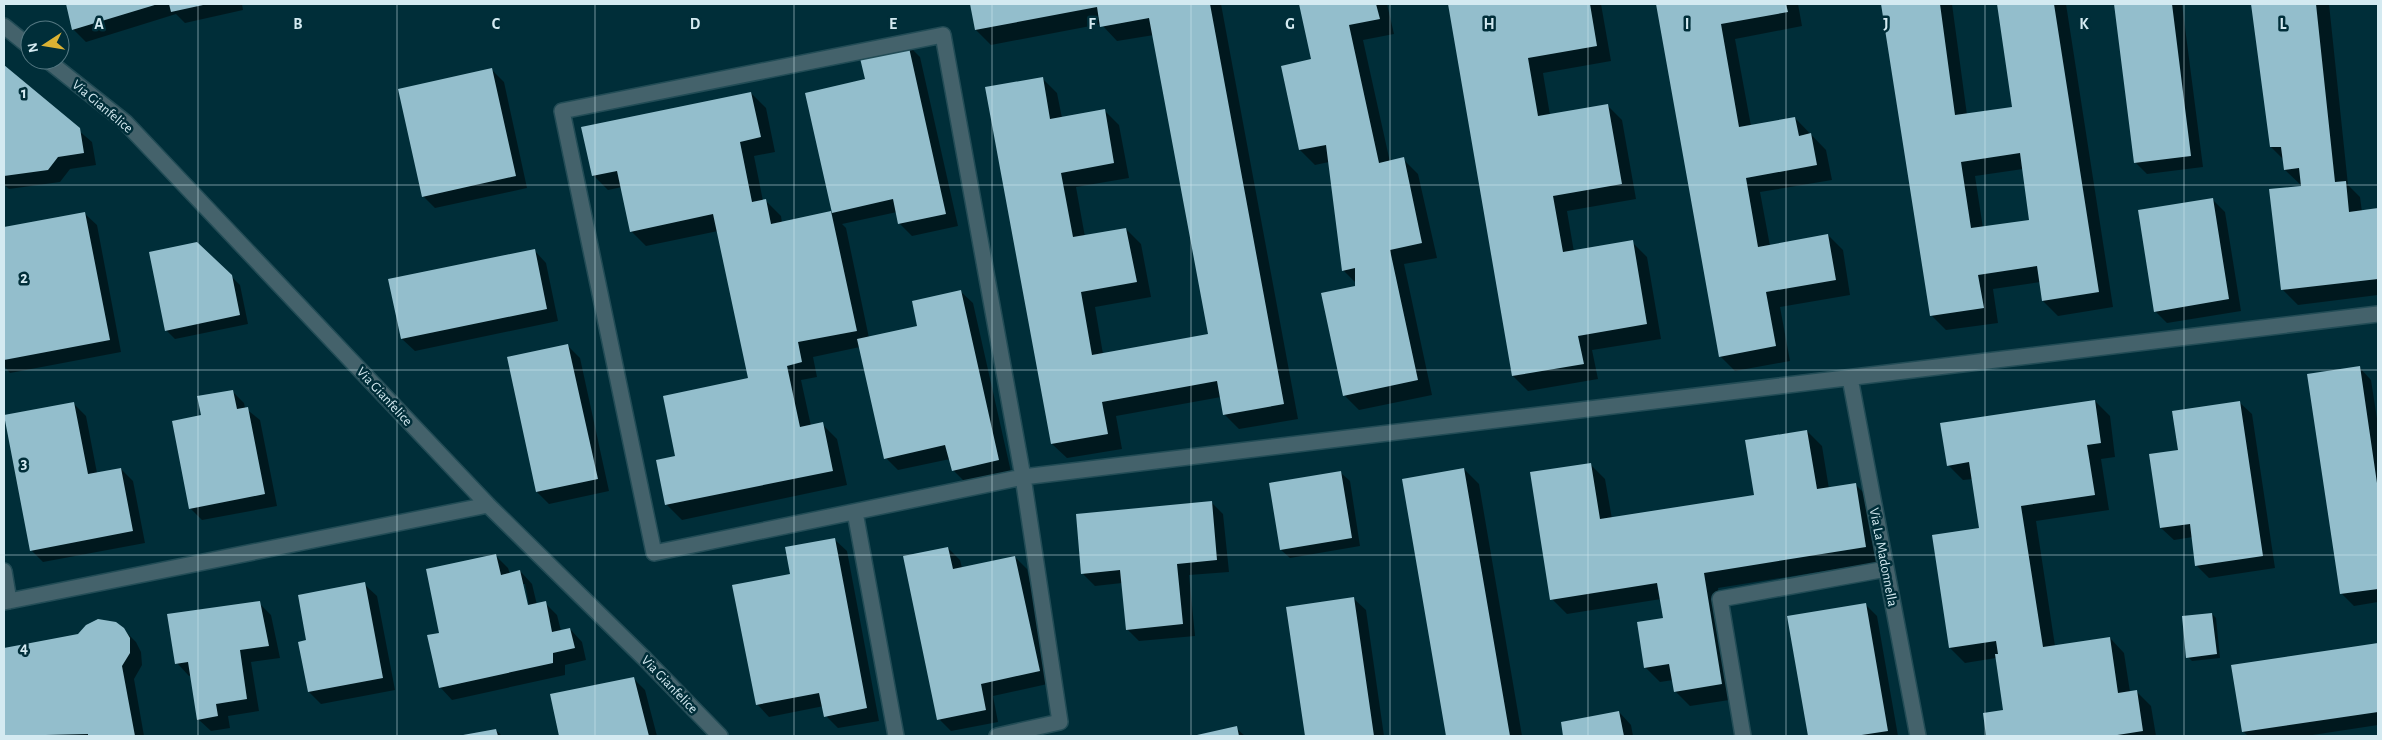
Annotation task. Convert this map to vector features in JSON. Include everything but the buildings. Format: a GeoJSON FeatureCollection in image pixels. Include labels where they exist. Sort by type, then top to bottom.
{"type":"FeatureCollection","features":[{"type":"Feature","properties":{"kind":"street"},"geometry":{"type":"LineString","coordinates":[[4,26],[20,39]]}},
{"type":"Feature","properties":{"kind":"street"},"geometry":{"type":"LineString","coordinates":[[997,736],[1060,722],[1023,477],[943,35],[562,111],[654,553],[1023,477],[2378,314]]}},
{"type":"Feature","properties":{"kind":"street","name":"Via Gianfelice"},"geometry":{"type":"LineString","coordinates":[[60,70],[125,122],[488,505],[645,659],[720,736]]}},
{"type":"Feature","properties":{"kind":"street","name":"Via La Madonnella"},"geometry":{"type":"LineString","coordinates":[[1850,378],[1918,736]]}},
{"type":"Feature","properties":{"kind":"street"},"geometry":{"type":"LineString","coordinates":[[4,571],[6,601],[488,505]]}},
{"type":"Feature","properties":{"kind":"street"},"geometry":{"type":"LineString","coordinates":[[855,512],[896,736]]}},
{"type":"Feature","properties":{"kind":"street"},"geometry":{"type":"LineString","coordinates":[[1743,736],[1720,599],[1886,569]]}}]}
